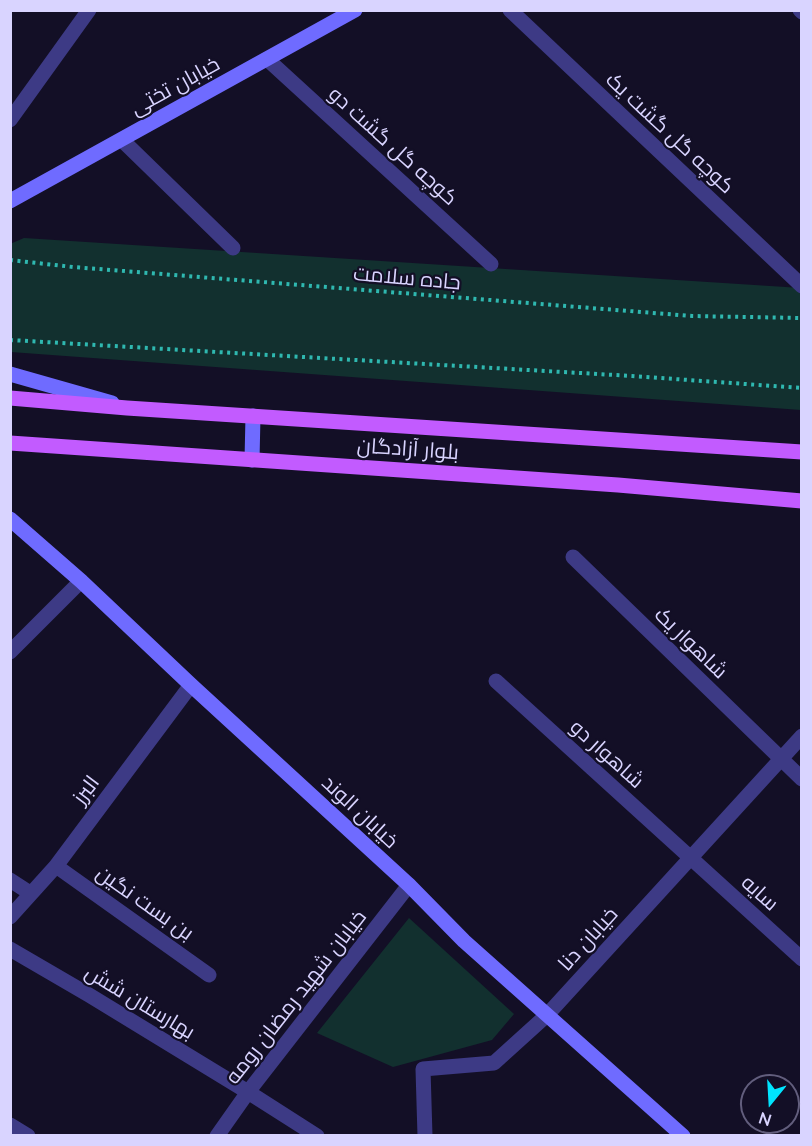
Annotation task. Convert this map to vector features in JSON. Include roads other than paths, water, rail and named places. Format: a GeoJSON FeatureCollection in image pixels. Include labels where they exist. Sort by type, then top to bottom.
{"type":"FeatureCollection","features":[{"type":"Feature","properties":{"kind":"main road","name":"بلوار آزادگان"},"geometry":{"type":"LineString","coordinates":[[10,398],[127,408],[801,452]]}},
{"type":"Feature","properties":{"kind":"main road","name":"بلوار آزادگان"},"geometry":{"type":"LineString","coordinates":[[10,443],[606,484],[801,501]]}},
{"type":"Feature","properties":{"kind":"street"},"geometry":{"type":"LineString","coordinates":[[10,120],[89,10]]}},
{"type":"Feature","properties":{"kind":"street","name":"خیابان تختی"},"geometry":{"type":"LineString","coordinates":[[13,201],[355,10]]}},
{"type":"Feature","properties":{"kind":"street","name":"کوچه گل گشت یک"},"geometry":{"type":"LineString","coordinates":[[510,10],[801,286]]}},
{"type":"Feature","properties":{"kind":"street","name":"کوچه گل گشت دو"},"geometry":{"type":"LineString","coordinates":[[267,59],[491,264]]}},
{"type":"Feature","properties":{"kind":"street"},"geometry":{"type":"LineString","coordinates":[[122,140],[233,248]]}},
{"type":"Feature","properties":{"kind":"street"},"geometry":{"type":"LineString","coordinates":[[10,374],[127,408]]}},
{"type":"Feature","properties":{"kind":"street"},"geometry":{"type":"LineString","coordinates":[[252,459],[253,416]]}},
{"type":"Feature","properties":{"kind":"street","name":"خیابان الوند"},"geometry":{"type":"LineString","coordinates":[[10,519],[81,581],[409,885],[464,941],[682,1136]]}},
{"type":"Feature","properties":{"kind":"street","name":"شاهوار یک"},"geometry":{"type":"LineString","coordinates":[[573,557],[801,779]]}},
{"type":"Feature","properties":{"kind":"street"},"geometry":{"type":"LineString","coordinates":[[10,652],[81,581]]}},
{"type":"Feature","properties":{"kind":"street","name":"شاهوار دو"},"geometry":{"type":"LineString","coordinates":[[496,681],[690,858]]}},
{"type":"Feature","properties":{"kind":"street","name":"البرز"},"geometry":{"type":"LineString","coordinates":[[10,917],[56,866],[191,685]]}},
{"type":"Feature","properties":{"kind":"street","name":"خیابان دنا"},"geometry":{"type":"LineString","coordinates":[[425,1136],[423,1069],[494,1063],[547,1015],[801,736]]}},
{"type":"Feature","properties":{"kind":"street","name":"سایه"},"geometry":{"type":"LineString","coordinates":[[690,858],[801,959]]}},
{"type":"Feature","properties":{"kind":"street","name":"بن بست نگین"},"geometry":{"type":"LineString","coordinates":[[56,866],[209,975]]}},
{"type":"Feature","properties":{"kind":"street"},"geometry":{"type":"LineString","coordinates":[[10,880],[30,893]]}},
{"type":"Feature","properties":{"kind":"street","name":"خیابان شهید رمضان رومه"},"geometry":{"type":"LineString","coordinates":[[217,1136],[248,1092],[409,885]]}},
{"type":"Feature","properties":{"kind":"street","name":"بهارستان شش"},"geometry":{"type":"LineString","coordinates":[[10,949],[89,995],[317,1136]]}},
{"type":"Feature","properties":{"kind":"street"},"geometry":{"type":"LineString","coordinates":[[10,1125],[28,1136]]}}]}
